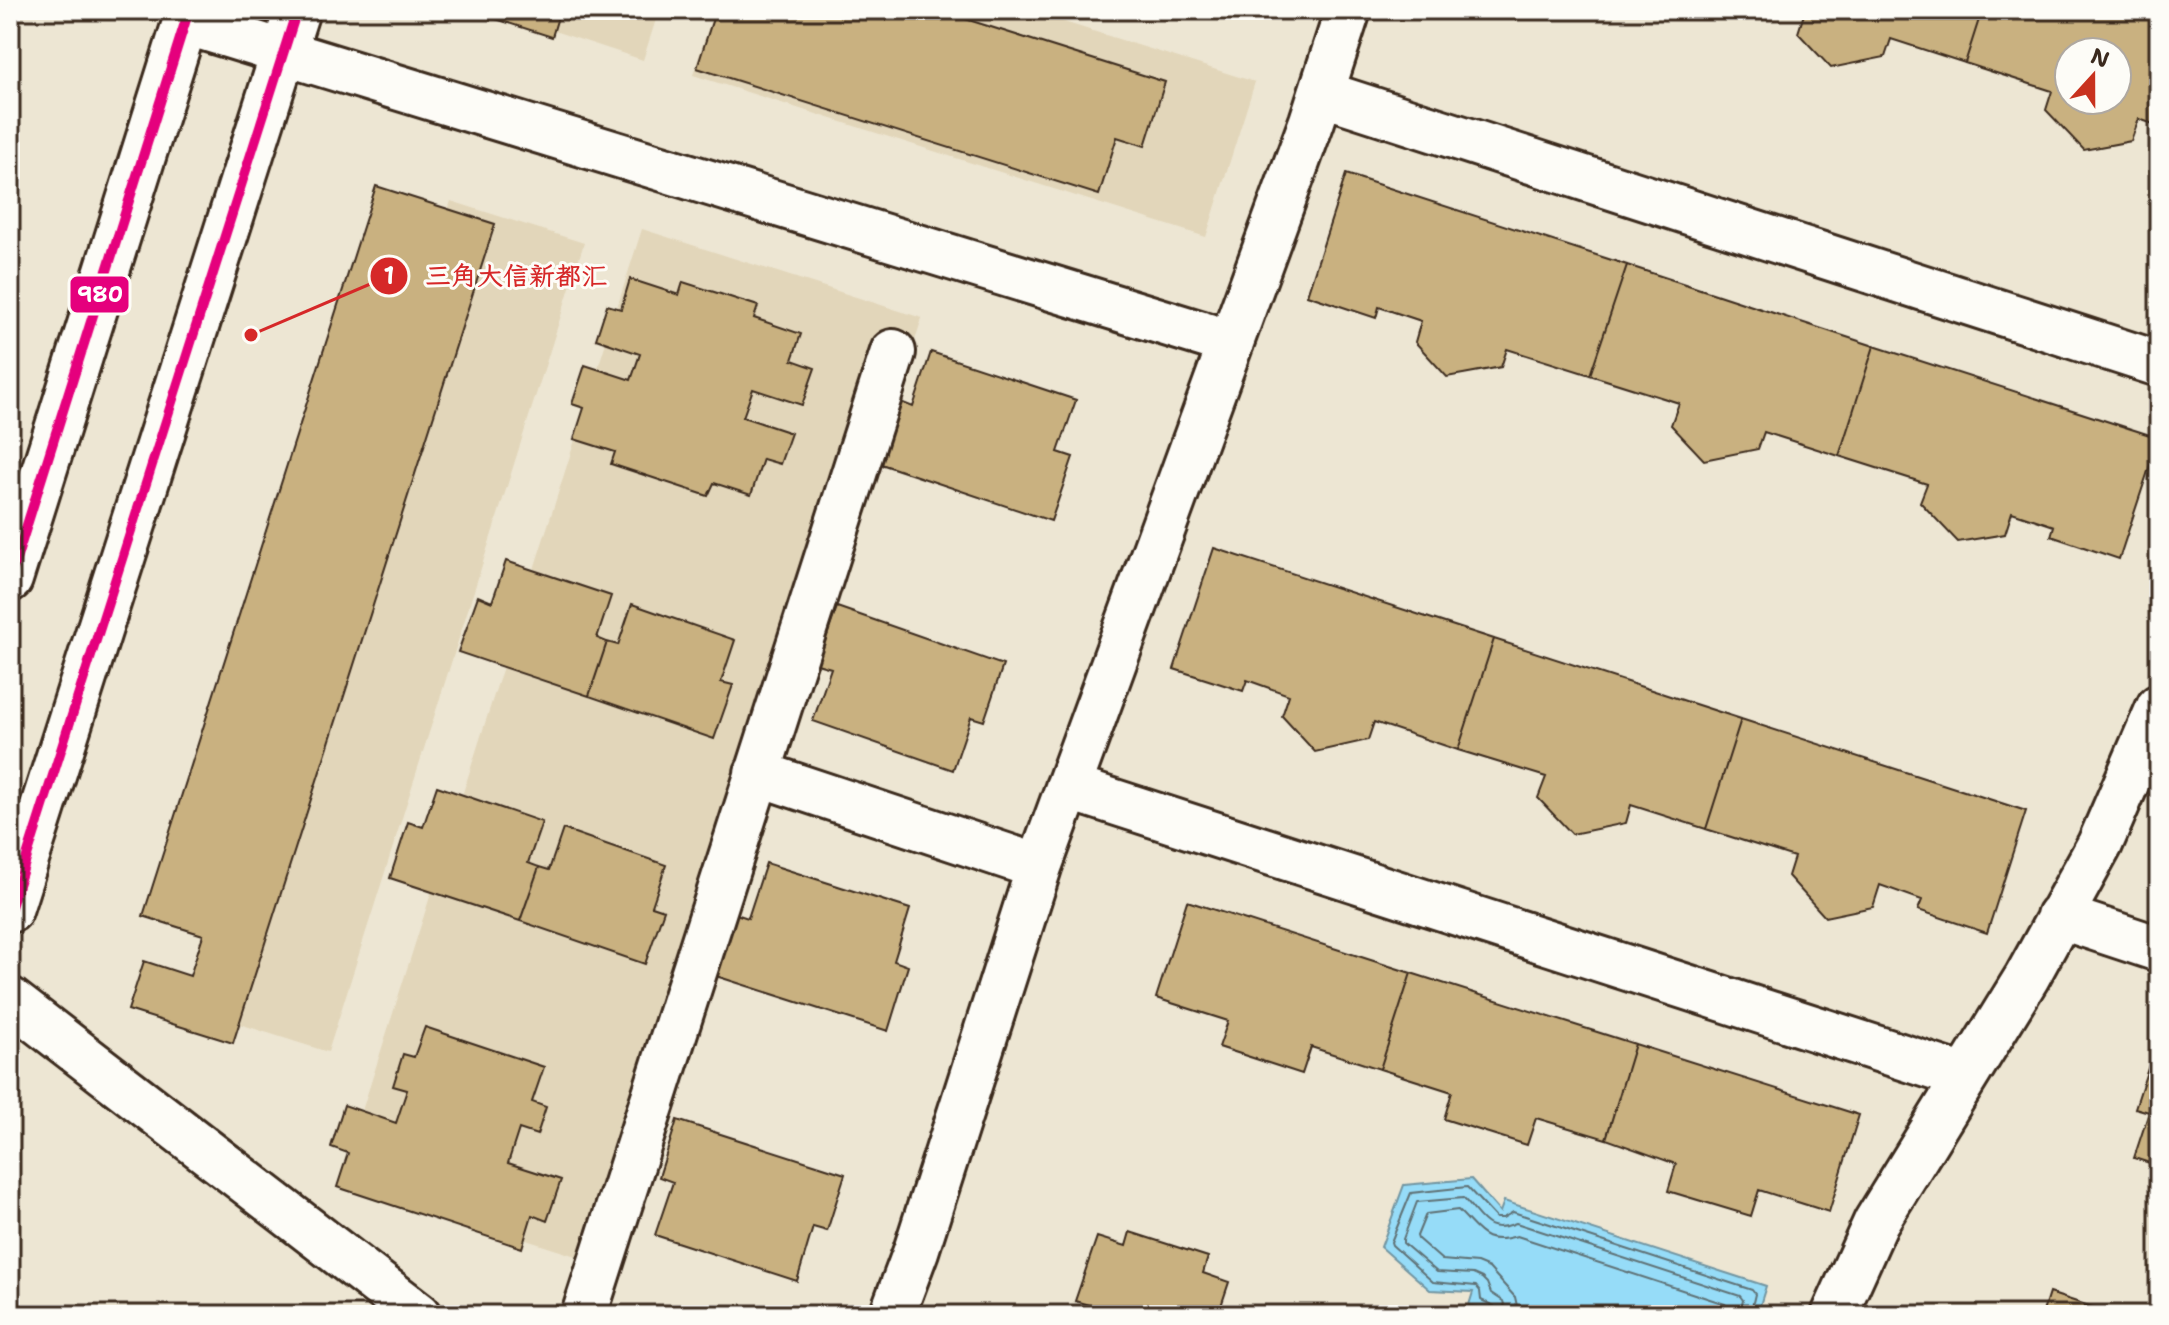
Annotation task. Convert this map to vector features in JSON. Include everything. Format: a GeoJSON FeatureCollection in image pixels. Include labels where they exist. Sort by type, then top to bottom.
{"type":"FeatureCollection","features":[{"type":"Feature","properties":{"kind":"street"},"geometry":{"type":"LineString","coordinates":[[10,910],[297,10]]}},
{"type":"Feature","properties":{"kind":"street"},"geometry":{"type":"LineString","coordinates":[[892,1315],[916,1251],[1039,867],[1231,343],[1348,10]]}},
{"type":"Feature","properties":{"kind":"street"},"geometry":{"type":"LineString","coordinates":[[10,579],[187,16],[283,52],[1231,343]]}},
{"type":"Feature","properties":{"kind":"street"},"geometry":{"type":"LineString","coordinates":[[1321,93],[2159,364]]}},
{"type":"Feature","properties":{"kind":"street"},"geometry":{"type":"LineString","coordinates":[[584,1315],[893,352]]}},
{"type":"Feature","properties":{"kind":"street"},"geometry":{"type":"LineString","coordinates":[[1834,1315],[1876,1222],[2027,977],[2100,844],[2159,707]]}},
{"type":"Feature","properties":{"kind":"street"},"geometry":{"type":"LineString","coordinates":[[757,773],[1039,867]]}},
{"type":"Feature","properties":{"kind":"street"},"geometry":{"type":"LineString","coordinates":[[1068,787],[1965,1077]]}},
{"type":"Feature","properties":{"kind":"street"},"geometry":{"type":"LineString","coordinates":[[2059,916],[2159,949]]}},
{"type":"Feature","properties":{"kind":"street"},"geometry":{"type":"LineString","coordinates":[[10,1000],[419,1315]]}},
{"type":"Feature","properties":{"kind":"shaded area"},"geometry":{"type":"Polygon","coordinates":[[[510,10],[659,10],[643,60],[508,16],[510,10]]]}},
{"type":"Feature","properties":{"kind":"shaded area"},"geometry":{"type":"Polygon","coordinates":[[[714,10],[1026,10],[1255,82],[1206,237],[693,75],[714,10]]]}},
{"type":"Feature","properties":{"kind":"shaded area"},"geometry":{"type":"Polygon","coordinates":[[[451,201],[584,243],[328,1052],[195,1010],[451,201]]]}},
{"type":"Feature","properties":{"kind":"shaded area"},"geometry":{"type":"Polygon","coordinates":[[[642,229],[922,318],[619,1270],[340,1180],[642,229]]]}},
{"type":"Feature","properties":{"kind":"water"},"geometry":{"type":"Polygon","coordinates":[[[1471,1179],[1500,1212],[1504,1201],[1766,1286],[1757,1315],[1500,1315],[1469,1305],[1473,1292],[1430,1290],[1381,1247],[1404,1185],[1471,1179]]]}},
{"type":"Feature","properties":{"kind":"building"},"geometry":{"type":"Polygon","coordinates":[[[468,10],[560,10],[552,37],[468,10]]]}},
{"type":"Feature","properties":{"kind":"building"},"geometry":{"type":"Polygon","coordinates":[[[710,10],[937,10],[1165,82],[1145,146],[1117,137],[1099,195],[697,68],[715,12],[710,10]]]}},
{"type":"Feature","properties":{"kind":"building"},"geometry":{"type":"Polygon","coordinates":[[[1803,10],[1982,10],[1965,63],[1891,39],[1885,57],[1831,68],[1798,33],[1803,10]]]}},
{"type":"Feature","properties":{"kind":"building"},"geometry":{"type":"Polygon","coordinates":[[[1982,10],[2159,10],[2159,126],[2139,119],[2131,141],[2084,150],[2046,110],[2052,91],[1965,63],[1982,10]]]}},
{"type":"Feature","properties":{"kind":"building"},"geometry":{"type":"Polygon","coordinates":[[[1346,174],[1627,265],[1590,375],[1507,349],[1501,367],[1447,377],[1415,342],[1421,321],[1379,307],[1376,318],[1307,295],[1346,174]]]}},
{"type":"Feature","properties":{"kind":"building"},"geometry":{"type":"Polygon","coordinates":[[[376,186],[495,224],[233,1043],[128,1010],[144,961],[190,976],[203,935],[143,916],[376,186]]]}},
{"type":"Feature","properties":{"kind":"building"},"geometry":{"type":"Polygon","coordinates":[[[1627,265],[1874,346],[1839,456],[1764,432],[1758,449],[1704,460],[1671,425],[1679,403],[1590,375],[1627,265]]]}},
{"type":"Feature","properties":{"kind":"building"},"geometry":{"type":"Polygon","coordinates":[[[630,279],[679,295],[683,282],[758,306],[754,318],[801,334],[792,360],[815,368],[802,405],[753,389],[743,417],[791,433],[780,464],[763,459],[751,495],[714,483],[708,496],[611,464],[615,452],[574,439],[584,408],[572,404],[585,365],[631,380],[640,354],[596,339],[607,305],[621,309],[630,279]]]}},
{"type":"Feature","properties":{"kind":"building"},"geometry":{"type":"Polygon","coordinates":[[[1874,346],[2159,438],[2119,559],[2051,536],[2054,526],[2012,512],[2005,534],[1958,542],[1920,502],[1927,484],[1839,456],[1874,346]]]}},
{"type":"Feature","properties":{"kind":"building"},"geometry":{"type":"Polygon","coordinates":[[[931,352],[1076,400],[1058,452],[1073,457],[1051,521],[881,464],[901,402],[913,407],[931,352]]]}},
{"type":"Feature","properties":{"kind":"building"},"geometry":{"type":"Polygon","coordinates":[[[1214,548],[1494,639],[1458,750],[1374,722],[1368,740],[1315,752],[1282,716],[1289,695],[1247,680],[1243,691],[1174,669],[1214,548]]]}},
{"type":"Feature","properties":{"kind":"building"},"geometry":{"type":"Polygon","coordinates":[[[506,561],[611,596],[597,638],[607,642],[589,696],[458,652],[478,596],[492,602],[506,561]]]}},
{"type":"Feature","properties":{"kind":"building"},"geometry":{"type":"Polygon","coordinates":[[[632,604],[735,640],[721,682],[733,685],[714,739],[589,696],[607,642],[618,645],[632,604]]]}},
{"type":"Feature","properties":{"kind":"building"},"geometry":{"type":"Polygon","coordinates":[[[837,607],[1003,665],[984,721],[971,717],[953,770],[813,721],[831,668],[817,664],[837,607]]]}},
{"type":"Feature","properties":{"kind":"building"},"geometry":{"type":"Polygon","coordinates":[[[1494,639],[1741,719],[1706,829],[1631,805],[1626,823],[1572,834],[1538,798],[1546,777],[1458,750],[1494,639]]]}},
{"type":"Feature","properties":{"kind":"building"},"geometry":{"type":"Polygon","coordinates":[[[1741,719],[2026,811],[1987,933],[1918,910],[1922,900],[1880,885],[1873,907],[1825,917],[1788,876],[1794,857],[1706,829],[1741,719]]]}},
{"type":"Feature","properties":{"kind":"building"},"geometry":{"type":"Polygon","coordinates":[[[437,786],[542,822],[528,863],[539,867],[520,921],[390,878],[408,822],[423,827],[437,786]]]}},
{"type":"Feature","properties":{"kind":"building"},"geometry":{"type":"Polygon","coordinates":[[[563,829],[666,865],[652,906],[664,910],[645,964],[520,921],[539,867],[549,870],[563,829]]]}},
{"type":"Feature","properties":{"kind":"building"},"geometry":{"type":"Polygon","coordinates":[[[766,863],[910,909],[894,961],[908,966],[888,1031],[716,976],[736,914],[748,918],[766,863]]]}},
{"type":"Feature","properties":{"kind":"building"},"geometry":{"type":"Polygon","coordinates":[[[1187,901],[1411,973],[1380,1069],[1311,1047],[1302,1074],[1219,1047],[1228,1021],[1156,998],[1187,901]]]}},
{"type":"Feature","properties":{"kind":"building"},"geometry":{"type":"Polygon","coordinates":[[[1411,973],[1635,1044],[1606,1139],[1536,1118],[1527,1145],[1444,1119],[1452,1092],[1380,1069],[1411,973]]]}},
{"type":"Feature","properties":{"kind":"building"},"geometry":{"type":"Polygon","coordinates":[[[425,1027],[544,1067],[532,1102],[546,1107],[537,1135],[519,1129],[508,1163],[561,1180],[547,1221],[532,1215],[522,1248],[337,1187],[348,1153],[331,1147],[344,1105],[396,1123],[407,1090],[393,1086],[403,1054],[414,1057],[425,1027]]]}},
{"type":"Feature","properties":{"kind":"building"},"geometry":{"type":"Polygon","coordinates":[[[1635,1044],[1859,1115],[1829,1212],[1759,1190],[1751,1216],[1668,1191],[1676,1164],[1606,1139],[1635,1044]]]}},
{"type":"Feature","properties":{"kind":"building"},"geometry":{"type":"Polygon","coordinates":[[[2154,1050],[2159,1052],[2159,1166],[2134,1158],[2149,1112],[2135,1108],[2154,1050]]]}},
{"type":"Feature","properties":{"kind":"building"},"geometry":{"type":"Polygon","coordinates":[[[677,1120],[845,1174],[827,1231],[813,1227],[797,1281],[655,1235],[673,1182],[659,1177],[677,1120]]]}},
{"type":"Feature","properties":{"kind":"building"},"geometry":{"type":"Polygon","coordinates":[[[1130,1232],[1208,1257],[1203,1273],[1229,1282],[1218,1315],[1089,1315],[1092,1306],[1075,1301],[1097,1237],[1126,1246],[1130,1232]]]}},
{"type":"Feature","properties":{"kind":"building"},"geometry":{"type":"Polygon","coordinates":[[[2049,1293],[2117,1315],[2042,1315],[2049,1293]]]}},
{"type":"Feature","properties":{"kind":"transit line","name":"980"},"geometry":{"type":"LineString","coordinates":[[10,579],[189,10]]}},
{"type":"Feature","properties":{"kind":"transit line","name":"980"},"geometry":{"type":"LineString","coordinates":[[10,910],[297,10]]}},
{"type":"Feature","properties":{"kind":"place","name":"三角大信新都汇"},"geometry":{"type":"Point","coordinates":[251,335]}}]}
